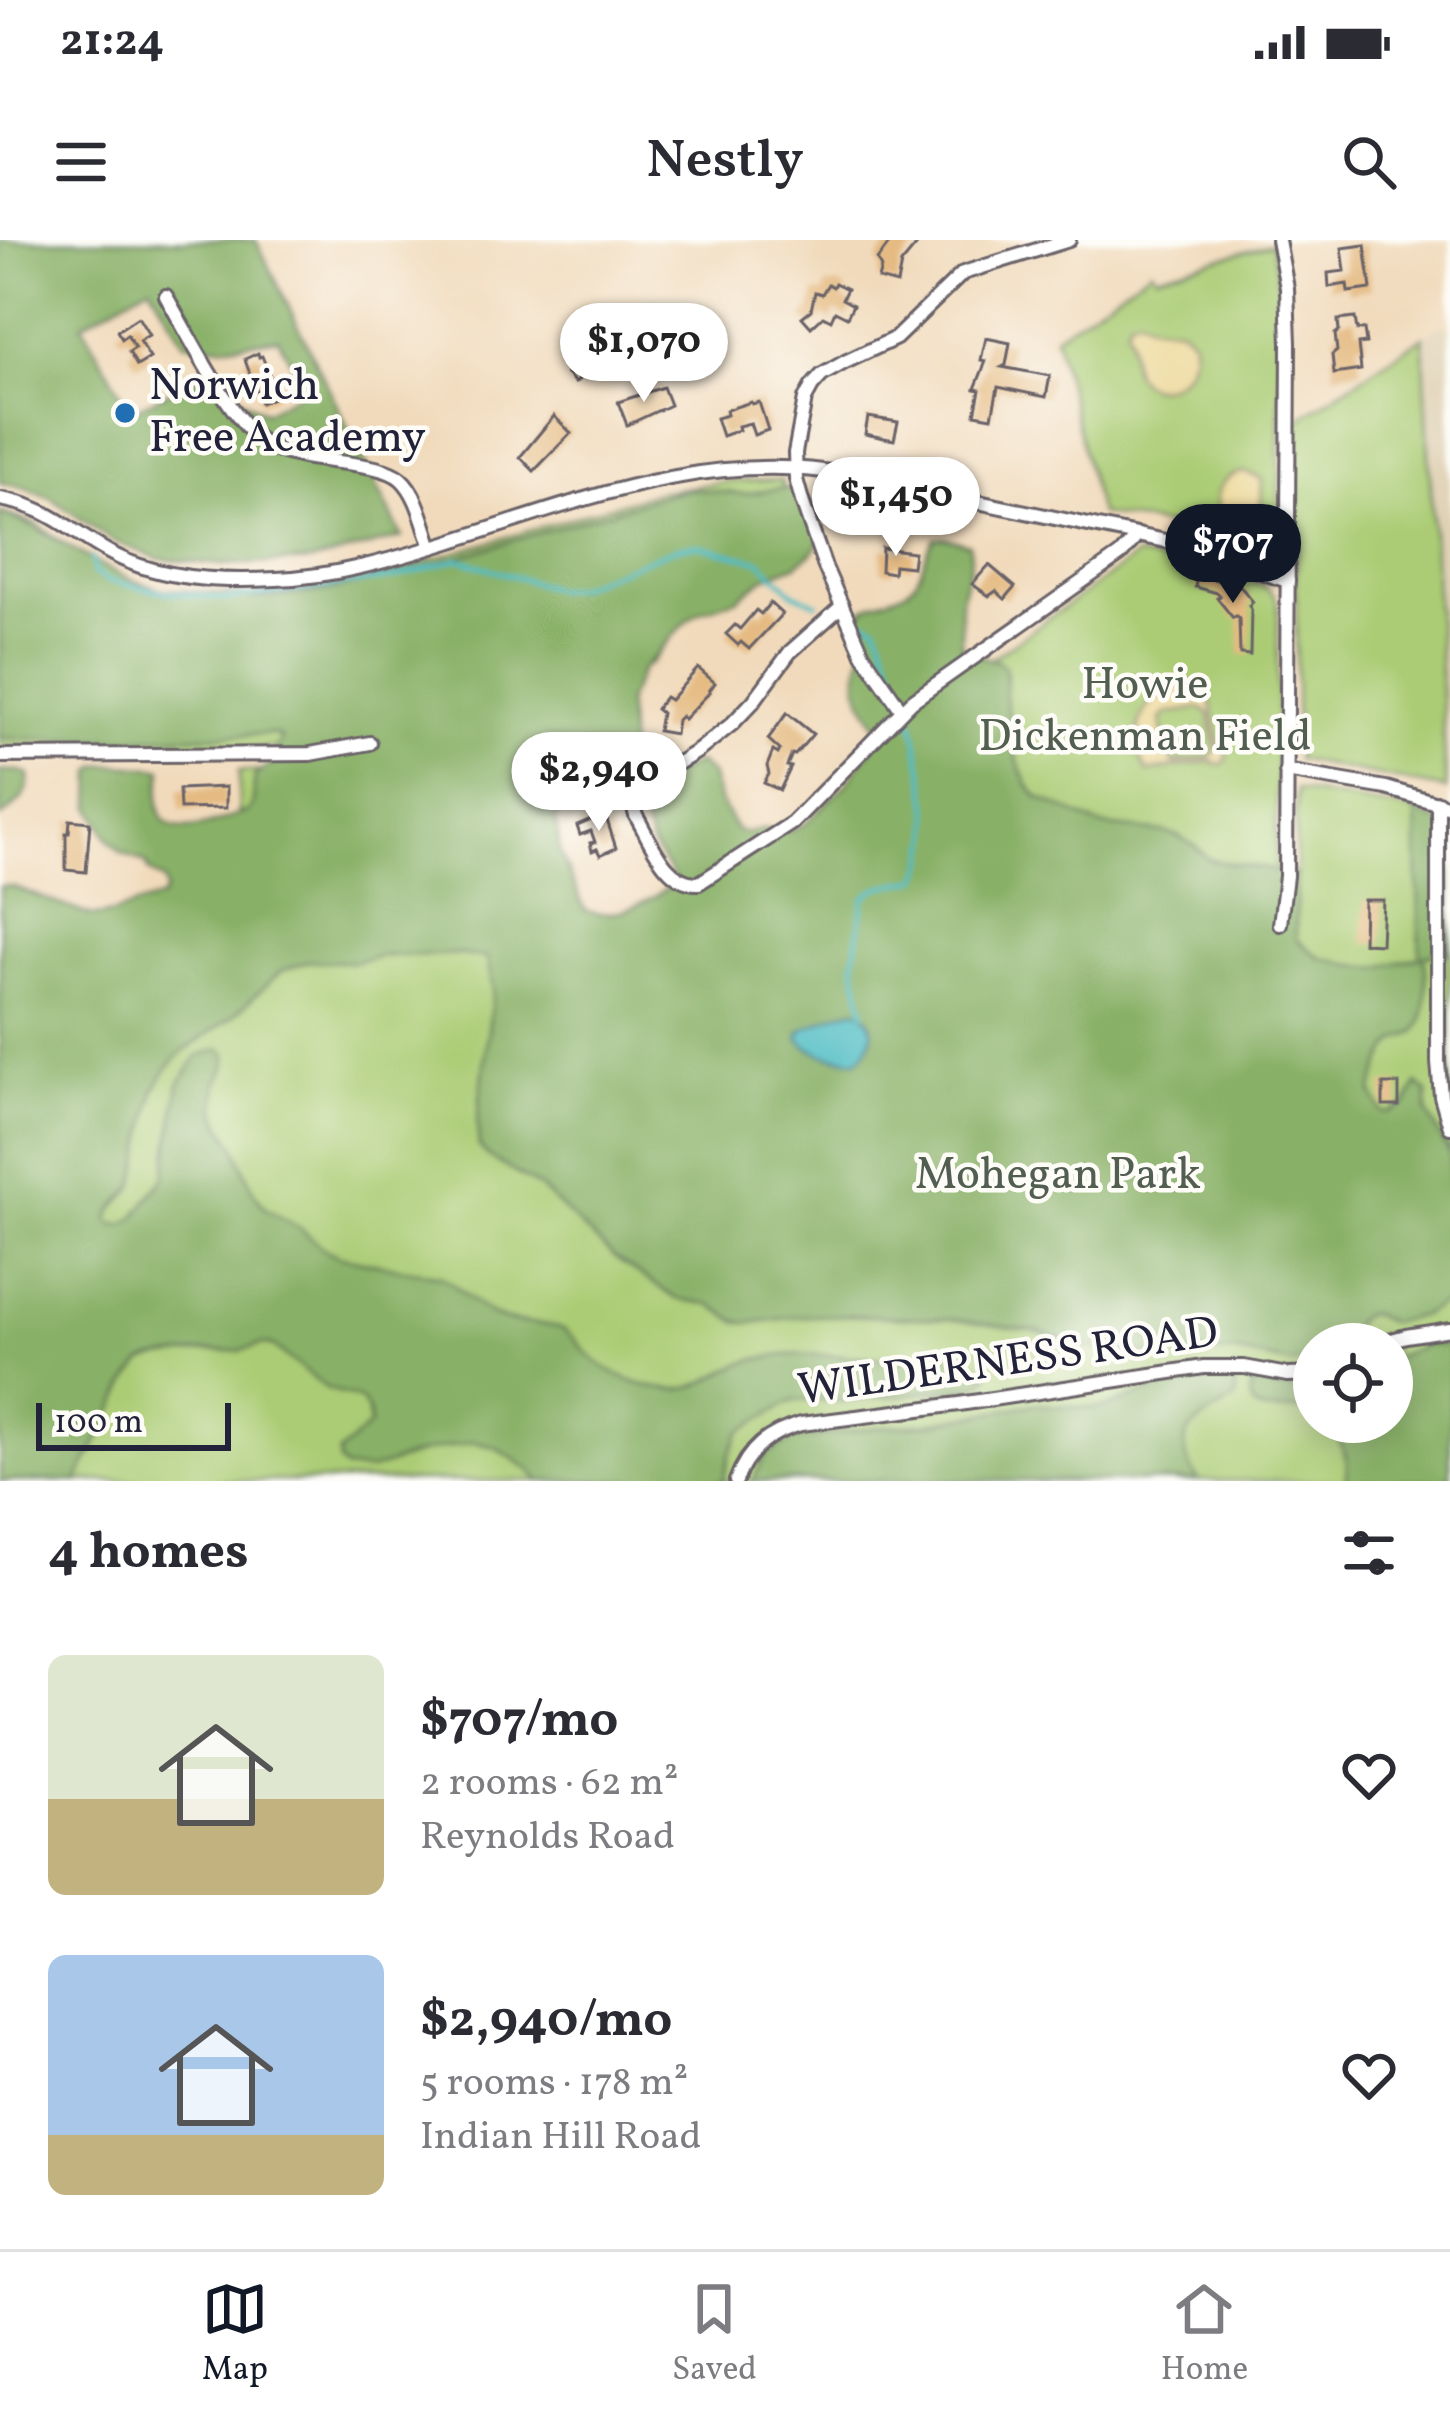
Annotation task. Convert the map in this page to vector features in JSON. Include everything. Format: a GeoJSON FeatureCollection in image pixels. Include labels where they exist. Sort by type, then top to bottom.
{"type":"FeatureCollection","features":[{"type":"Feature","properties":{"kind":"street"},"geometry":{"type":"LineString","coordinates":[[901,709],[871,668],[802,502],[795,467],[805,399],[822,375],[896,338],[963,273],[1069,240]]}},
{"type":"Feature","properties":{"kind":"street"},"geometry":{"type":"LineString","coordinates":[[1278,240],[1288,306],[1286,876],[1280,924]]}},
{"type":"Feature","properties":{"kind":"street"},"geometry":{"type":"LineString","coordinates":[[166,296],[250,431],[284,453],[395,475],[411,491],[432,547]]}},
{"type":"Feature","properties":{"kind":"street"},"geometry":{"type":"LineString","coordinates":[[0,499],[47,512],[127,561],[160,571],[237,580],[292,578],[432,547],[659,478],[722,469],[795,467],[1228,554],[1245,567],[1288,581]]}},
{"type":"Feature","properties":{"kind":"street"},"geometry":{"type":"LineString","coordinates":[[842,606],[790,652],[732,724],[636,792],[636,816],[669,870],[686,883],[704,880],[785,828],[901,709],[1120,555],[1138,535]]}},
{"type":"Feature","properties":{"kind":"street"},"geometry":{"type":"LineString","coordinates":[[1228,554],[1248,548],[1288,557]]}},
{"type":"Feature","properties":{"kind":"street"},"geometry":{"type":"LineString","coordinates":[[0,756],[310,754],[370,743]]}},
{"type":"Feature","properties":{"kind":"street"},"geometry":{"type":"LineString","coordinates":[[1286,772],[1357,782],[1444,805],[1438,1062],[1450,1127]]}},
{"type":"Feature","properties":{"kind":"street"},"geometry":{"type":"LineString","coordinates":[[1413,1335],[1450,1329]]}},
{"type":"Feature","properties":{"kind":"street","name":"WILDERNESS ROAD"},"geometry":{"type":"LineString","coordinates":[[736,1481],[747,1457],[761,1442],[801,1424],[1204,1367],[1293,1375]]}},
{"type":"Feature","properties":{"kind":"shaded area"},"geometry":{"type":"Polygon","coordinates":[[[1441,325],[1450,327],[1450,791],[1446,789],[1423,337],[1441,325]]]}},
{"type":"Feature","properties":{"kind":"green space","name":"Norwich Free Academy"},"geometry":{"type":"Polygon","coordinates":[[[0,240],[256,240],[402,537],[314,561],[222,565],[159,559],[112,541],[51,498],[0,483],[0,240]],[[150,285],[82,324],[131,411],[201,376],[265,412],[306,389],[278,338],[222,346],[184,343],[150,285]]]}},
{"type":"Feature","properties":{"kind":"green space"},"geometry":{"type":"Polygon","coordinates":[[[1272,244],[1281,302],[1279,521],[1275,530],[1251,540],[1099,514],[1055,336],[1152,269],[1156,275],[1272,244]]]}},
{"type":"Feature","properties":{"kind":"green space"},"geometry":{"type":"Polygon","coordinates":[[[1423,337],[1446,789],[1296,759],[1297,420],[1423,337]]]}},
{"type":"Feature","properties":{"kind":"green space","name":"Mohegan Park"},"geometry":{"type":"Polygon","coordinates":[[[781,480],[795,527],[695,608],[650,664],[562,715],[515,773],[605,950],[808,826],[927,704],[1137,556],[1253,582],[1269,590],[1278,605],[1276,871],[1296,873],[1296,790],[1416,811],[1421,956],[1448,953],[1444,825],[1450,827],[1450,1481],[0,1481],[0,919],[237,942],[239,771],[370,772],[342,748],[0,746],[0,512],[37,524],[98,568],[157,589],[258,596],[364,580],[658,492],[722,482],[781,480]]]}},
{"type":"Feature","properties":{"kind":"green space","name":"Mohegan Park"},"geometry":{"type":"Polygon","coordinates":[[[782,488],[800,491],[822,540],[796,565],[765,577],[737,599],[689,619],[642,670],[627,701],[630,753],[622,767],[594,788],[562,803],[556,819],[560,853],[585,910],[608,913],[633,907],[675,880],[651,844],[638,802],[657,784],[690,766],[698,763],[711,774],[736,830],[788,831],[805,824],[846,784],[879,738],[858,687],[864,646],[860,615],[871,604],[910,587],[935,538],[969,544],[961,645],[1001,663],[1006,670],[1005,697],[1017,760],[1037,796],[1102,826],[1178,836],[1210,860],[1296,874],[1296,939],[1321,958],[1376,968],[1420,957],[1416,811],[1444,825],[1448,953],[1424,956],[1426,996],[1420,1026],[1389,1050],[1372,1092],[1382,1112],[1389,1113],[1406,1105],[1417,1084],[1427,1092],[1427,1112],[1450,1155],[1450,1300],[1423,1315],[1390,1323],[1368,1314],[1355,1323],[1293,1323],[1293,1364],[1233,1352],[1120,1353],[1037,1331],[949,1319],[849,1315],[736,1321],[710,1304],[677,1299],[615,1258],[540,1188],[479,1146],[477,1123],[493,990],[487,958],[457,954],[309,961],[281,971],[167,1068],[154,1091],[136,1182],[111,1214],[113,1224],[133,1219],[165,1177],[179,1084],[198,1056],[220,1049],[227,1055],[217,1083],[216,1109],[253,1191],[265,1208],[341,1257],[440,1276],[500,1318],[563,1329],[599,1363],[657,1388],[682,1389],[750,1361],[798,1355],[961,1357],[989,1377],[973,1387],[788,1403],[740,1432],[723,1481],[541,1481],[495,1447],[474,1442],[370,1470],[345,1469],[339,1453],[370,1425],[368,1411],[360,1399],[326,1388],[264,1344],[143,1362],[77,1481],[0,1481],[0,886],[92,916],[161,898],[164,881],[146,863],[122,853],[109,840],[92,808],[93,771],[105,765],[162,769],[159,804],[165,820],[173,826],[198,827],[249,811],[255,775],[270,765],[281,738],[274,734],[0,738],[0,513],[143,584],[247,598],[369,582],[690,489],[745,494],[782,488]]]}},
{"type":"Feature","properties":{"kind":"green space"},"geometry":{"type":"Polygon","coordinates":[[[0,771],[21,771],[29,775],[29,782],[21,800],[0,818],[0,771]]]}},
{"type":"Feature","properties":{"kind":"green space"},"geometry":{"type":"Polygon","coordinates":[[[1430,1344],[1450,1346],[1450,1481],[1345,1481],[1347,1465],[1340,1443],[1413,1443],[1413,1350],[1430,1344]]]}},
{"type":"Feature","properties":{"kind":"green space"},"geometry":{"type":"Polygon","coordinates":[[[1228,1378],[1235,1382],[1236,1398],[1191,1429],[1186,1438],[1189,1463],[1199,1481],[753,1481],[765,1455],[792,1440],[926,1424],[1035,1404],[1107,1407],[1167,1385],[1228,1378]]]}},
{"type":"Feature","properties":{"kind":"green space"},"geometry":{"type":"Polygon","coordinates":[[[1252,1385],[1293,1389],[1293,1410],[1256,1408],[1250,1396],[1252,1385]]]}},
{"type":"Feature","properties":{"kind":"sand"},"geometry":{"type":"Polygon","coordinates":[[[1138,316],[1151,324],[1181,328],[1193,340],[1189,365],[1174,382],[1154,387],[1133,371],[1126,328],[1138,316]]]}},
{"type":"Feature","properties":{"kind":"sand"},"geometry":{"type":"Polygon","coordinates":[[[1245,472],[1262,479],[1265,519],[1261,524],[1223,517],[1219,509],[1217,494],[1224,482],[1245,472]]]}},
{"type":"Feature","properties":{"kind":"sand"},"geometry":{"type":"Polygon","coordinates":[[[1207,683],[1220,747],[1227,753],[1221,765],[1211,761],[1147,772],[1138,729],[1149,704],[1172,687],[1207,683]],[[1199,708],[1161,719],[1165,749],[1174,763],[1210,757],[1216,749],[1209,713],[1199,708]]]}},
{"type":"Feature","properties":{"kind":"water"},"geometry":{"type":"Polygon","coordinates":[[[856,1009],[869,1020],[872,1034],[856,1060],[817,1052],[799,1038],[802,1030],[856,1009]]]}},
{"type":"Feature","properties":{"kind":"building"},"geometry":{"type":"Polygon","coordinates":[[[892,240],[921,240],[901,264],[897,284],[878,279],[877,260],[892,240]]]}},
{"type":"Feature","properties":{"kind":"building"},"geometry":{"type":"Polygon","coordinates":[[[1365,245],[1371,289],[1348,292],[1347,284],[1329,287],[1328,273],[1345,271],[1342,248],[1365,245]]]}},
{"type":"Feature","properties":{"kind":"building"},"geometry":{"type":"Polygon","coordinates":[[[835,283],[847,289],[842,299],[853,305],[847,317],[835,311],[831,320],[823,316],[811,327],[802,317],[811,310],[815,292],[822,294],[828,284],[833,287],[835,283]]]}},
{"type":"Feature","properties":{"kind":"building"},"geometry":{"type":"Polygon","coordinates":[[[138,317],[149,335],[139,341],[150,358],[137,366],[129,352],[135,348],[127,335],[122,339],[117,331],[138,317]]]}},
{"type":"Feature","properties":{"kind":"building"},"geometry":{"type":"Polygon","coordinates":[[[1355,318],[1357,330],[1364,329],[1366,343],[1358,344],[1361,370],[1334,374],[1338,320],[1355,318]]]}},
{"type":"Feature","properties":{"kind":"building"},"geometry":{"type":"Polygon","coordinates":[[[986,338],[1010,343],[1002,367],[1050,376],[1046,397],[998,387],[992,417],[975,414],[986,338]]]}},
{"type":"Feature","properties":{"kind":"building"},"geometry":{"type":"Polygon","coordinates":[[[258,353],[278,396],[261,403],[245,359],[258,353]]]}},
{"type":"Feature","properties":{"kind":"building"},"geometry":{"type":"Polygon","coordinates":[[[577,363],[586,373],[575,383],[566,373],[577,363]]]}},
{"type":"Feature","properties":{"kind":"building"},"geometry":{"type":"Polygon","coordinates":[[[663,387],[670,405],[627,425],[618,402],[663,387]]]}},
{"type":"Feature","properties":{"kind":"building"},"geometry":{"type":"Polygon","coordinates":[[[759,402],[768,430],[754,435],[750,423],[722,436],[716,418],[759,402]]]}},
{"type":"Feature","properties":{"kind":"building"},"geometry":{"type":"Polygon","coordinates":[[[554,416],[571,433],[534,471],[520,457],[554,416]]]}},
{"type":"Feature","properties":{"kind":"building"},"geometry":{"type":"Polygon","coordinates":[[[868,417],[898,422],[894,440],[865,434],[868,417]]]}},
{"type":"Feature","properties":{"kind":"building"},"geometry":{"type":"Polygon","coordinates":[[[882,548],[914,552],[912,567],[894,565],[893,573],[881,571],[882,548]]]}},
{"type":"Feature","properties":{"kind":"building"},"geometry":{"type":"Polygon","coordinates":[[[989,565],[1015,587],[1005,599],[996,591],[989,596],[972,584],[989,565]]]}},
{"type":"Feature","properties":{"kind":"building"},"geometry":{"type":"Polygon","coordinates":[[[1197,577],[1233,586],[1237,582],[1253,602],[1249,606],[1250,655],[1240,654],[1239,619],[1233,618],[1217,593],[1195,587],[1197,577]]]}},
{"type":"Feature","properties":{"kind":"building"},"geometry":{"type":"Polygon","coordinates":[[[770,603],[782,614],[749,649],[726,634],[735,625],[740,629],[756,610],[761,614],[770,603]]]}},
{"type":"Feature","properties":{"kind":"building"},"geometry":{"type":"Polygon","coordinates":[[[698,668],[715,683],[710,692],[684,719],[677,720],[675,734],[658,731],[661,713],[656,709],[698,668]]]}},
{"type":"Feature","properties":{"kind":"building"},"geometry":{"type":"Polygon","coordinates":[[[787,713],[813,734],[792,754],[780,790],[764,783],[773,751],[778,754],[780,750],[768,739],[787,713]]]}},
{"type":"Feature","properties":{"kind":"building"},"geometry":{"type":"Polygon","coordinates":[[[226,787],[226,808],[180,809],[179,789],[226,787]]]}},
{"type":"Feature","properties":{"kind":"building"},"geometry":{"type":"Polygon","coordinates":[[[605,814],[616,848],[600,855],[597,849],[592,851],[591,831],[580,835],[577,826],[605,814]]]}},
{"type":"Feature","properties":{"kind":"building"},"geometry":{"type":"Polygon","coordinates":[[[70,820],[90,822],[86,872],[66,870],[70,820]]]}},
{"type":"Feature","properties":{"kind":"building"},"geometry":{"type":"Polygon","coordinates":[[[1364,900],[1383,900],[1381,944],[1363,943],[1364,900]]]}},
{"type":"Feature","properties":{"kind":"building"},"geometry":{"type":"Polygon","coordinates":[[[1383,1084],[1399,1084],[1399,1106],[1383,1106],[1383,1084]]]}},
{"type":"Feature","properties":{"kind":"waterway"},"geometry":{"type":"LineString","coordinates":[[92,558],[94,573],[108,581],[226,599],[393,578],[459,559],[557,590],[696,545],[760,561],[792,592],[817,603]]}},
{"type":"Feature","properties":{"kind":"waterway"},"geometry":{"type":"LineString","coordinates":[[864,620],[877,625],[903,693]]}},
{"type":"Feature","properties":{"kind":"waterway"},"geometry":{"type":"LineString","coordinates":[[864,1012],[854,961],[864,898],[877,888],[918,879],[929,844],[926,786],[910,715]]}},
{"type":"Feature","properties":{"kind":"place","name":"Norwich Free Academy"},"geometry":{"type":"Point","coordinates":[125,413]}},
{"type":"Feature","properties":{"kind":"park label","name":"Howie Dickenman Field"},"geometry":{"type":"Point","coordinates":[1145,712]}}]}
